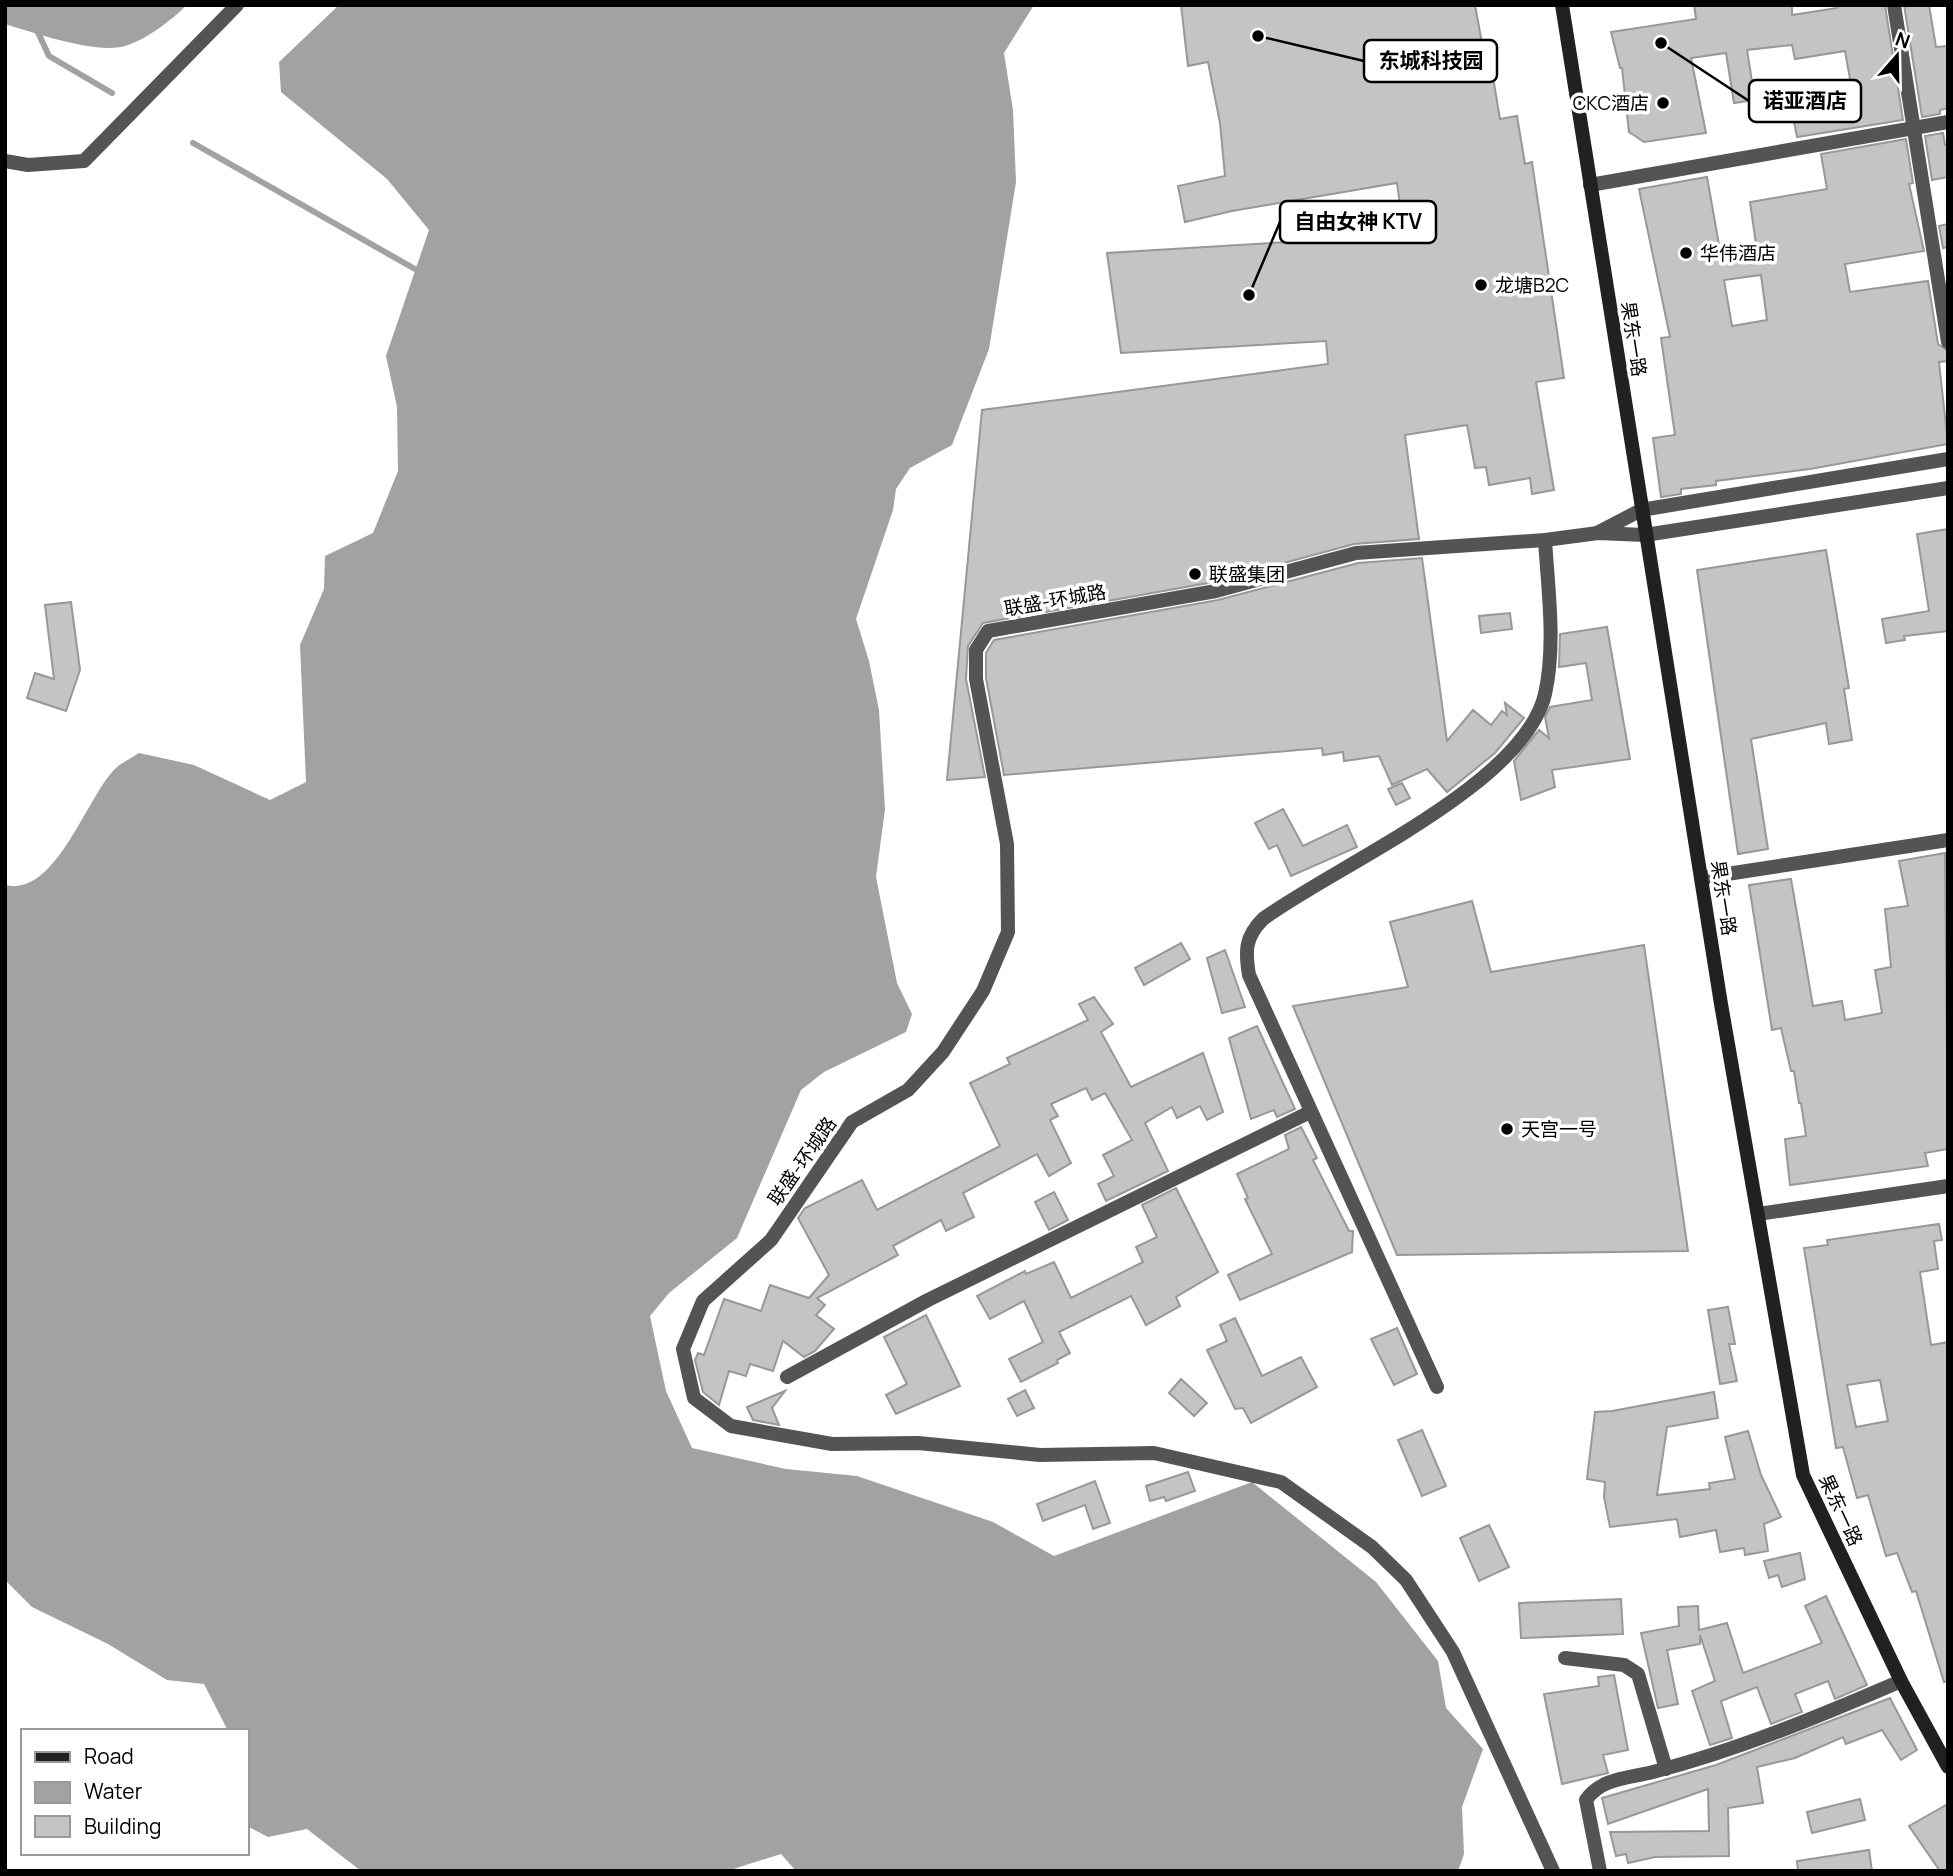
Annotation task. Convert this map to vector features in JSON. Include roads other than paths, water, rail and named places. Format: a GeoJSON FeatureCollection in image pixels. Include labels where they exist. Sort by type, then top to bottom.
{"type":"FeatureCollection","features":[{"type":"Feature","properties":{"kind":"main road","name":"果东一路"},"geometry":{"type":"LineString","coordinates":[[1562,5],[1701,878],[1803,1475],[1901,1681],[1948,1767]]}},
{"type":"Feature","properties":{"kind":"street"},"geometry":{"type":"LineString","coordinates":[[5,161],[29,165],[84,162],[237,5]]}},
{"type":"Feature","properties":{"kind":"street"},"geometry":{"type":"LineString","coordinates":[[1894,5],[1948,342]]}},
{"type":"Feature","properties":{"kind":"street"},"geometry":{"type":"LineString","coordinates":[[1590,185],[1948,122]]}},
{"type":"Feature","properties":{"kind":"street"},"geometry":{"type":"LineString","coordinates":[[1598,533],[1641,510],[1948,459]]}},
{"type":"Feature","properties":{"kind":"street"},"geometry":{"type":"LineString","coordinates":[[1822,480],[1828,507]]}},
{"type":"Feature","properties":{"kind":"street"},"geometry":{"type":"LineString","coordinates":[[1598,533],[1645,535],[1948,488]]}},
{"type":"Feature","properties":{"kind":"street","name":"联盛-环城路"},"geometry":{"type":"LineString","coordinates":[[1553,1871],[1453,1653],[1406,1580],[1372,1547],[1281,1482],[1154,1453],[1040,1455],[918,1443],[832,1444],[731,1426],[694,1398],[683,1349],[703,1301],[771,1240],[852,1122],[908,1090],[943,1052],[988,979],[1007,932],[1009,887],[1007,844],[975,679],[976,650],[988,631],[1216,591],[1356,553],[1545,540],[1598,533]]}},
{"type":"Feature","properties":{"kind":"street"},"geometry":{"type":"LineString","coordinates":[[1437,1387],[1249,975],[1246,957],[1248,936],[1262,919],[1278,908],[1424,820],[1466,790],[1514,747],[1533,721],[1545,695],[1549,619],[1545,540]]}},
{"type":"Feature","properties":{"kind":"street"},"geometry":{"type":"LineString","coordinates":[[1701,878],[1948,841]]}},
{"type":"Feature","properties":{"kind":"street"},"geometry":{"type":"LineString","coordinates":[[787,1377],[940,1293],[1310,1112]]}},
{"type":"Feature","properties":{"kind":"street"},"geometry":{"type":"LineString","coordinates":[[1758,1214],[1948,1186]]}},
{"type":"Feature","properties":{"kind":"street"},"geometry":{"type":"LineString","coordinates":[[1565,1658],[1624,1665],[1638,1674],[1666,1769]]}},
{"type":"Feature","properties":{"kind":"street"},"geometry":{"type":"LineString","coordinates":[[1600,1871],[1586,1800],[1592,1791],[1606,1783],[1666,1769],[1804,1723],[1901,1681]]}},
{"type":"Feature","properties":{"kind":"water"},"geometry":{"type":"Polygon","coordinates":[[[5,5],[187,5],[159,28],[136,42],[116,48],[101,48],[50,38],[5,24],[5,5]]]}},
{"type":"Feature","properties":{"kind":"water"},"geometry":{"type":"Polygon","coordinates":[[[339,5],[1034,5],[1004,53],[1013,110],[1016,182],[989,349],[952,445],[910,468],[896,489],[893,510],[856,619],[869,661],[879,710],[885,809],[876,877],[897,983],[912,1014],[906,1032],[824,1072],[801,1090],[737,1238],[669,1293],[650,1316],[666,1391],[692,1448],[786,1469],[857,1476],[993,1522],[1054,1556],[1252,1482],[1376,1582],[1438,1661],[1446,1708],[1483,1749],[1462,1807],[1464,1854],[1458,1871],[796,1871],[781,1854],[727,1871],[361,1871],[307,1829],[268,1837],[248,1827],[248,1729],[227,1729],[204,1684],[167,1680],[108,1644],[32,1607],[5,1580],[5,885],[23,885],[40,876],[69,842],[105,781],[118,766],[139,753],[194,765],[270,800],[306,782],[300,645],[324,589],[325,556],[373,533],[398,471],[397,407],[386,356],[429,230],[387,179],[281,92],[279,62],[339,5]]]}},
{"type":"Feature","properties":{"kind":"waterway"},"geometry":{"type":"LineString","coordinates":[[34,24],[49,56],[112,93]]}},
{"type":"Feature","properties":{"kind":"waterway"},"geometry":{"type":"LineString","coordinates":[[193,143],[422,273]]}},
{"type":"Feature","properties":{"kind":"place","name":"东城科技园"},"geometry":{"type":"Point","coordinates":[1258,36]}},
{"type":"Feature","properties":{"kind":"place","name":"诺亚酒店"},"geometry":{"type":"Point","coordinates":[1661,43]}},
{"type":"Feature","properties":{"kind":"place","name":"CKC酒店"},"geometry":{"type":"Point","coordinates":[1663,103]}},
{"type":"Feature","properties":{"kind":"place","name":"华伟酒店"},"geometry":{"type":"Point","coordinates":[1686,253]}},
{"type":"Feature","properties":{"kind":"place","name":"龙塘B2C"},"geometry":{"type":"Point","coordinates":[1481,285]}},
{"type":"Feature","properties":{"kind":"place","name":"自由女神 KTV"},"geometry":{"type":"Point","coordinates":[1249,295]}},
{"type":"Feature","properties":{"kind":"place","name":"联盛集团"},"geometry":{"type":"Point","coordinates":[1195,574]}},
{"type":"Feature","properties":{"kind":"place","name":"天宫一号"},"geometry":{"type":"Point","coordinates":[1507,1129]}}]}
